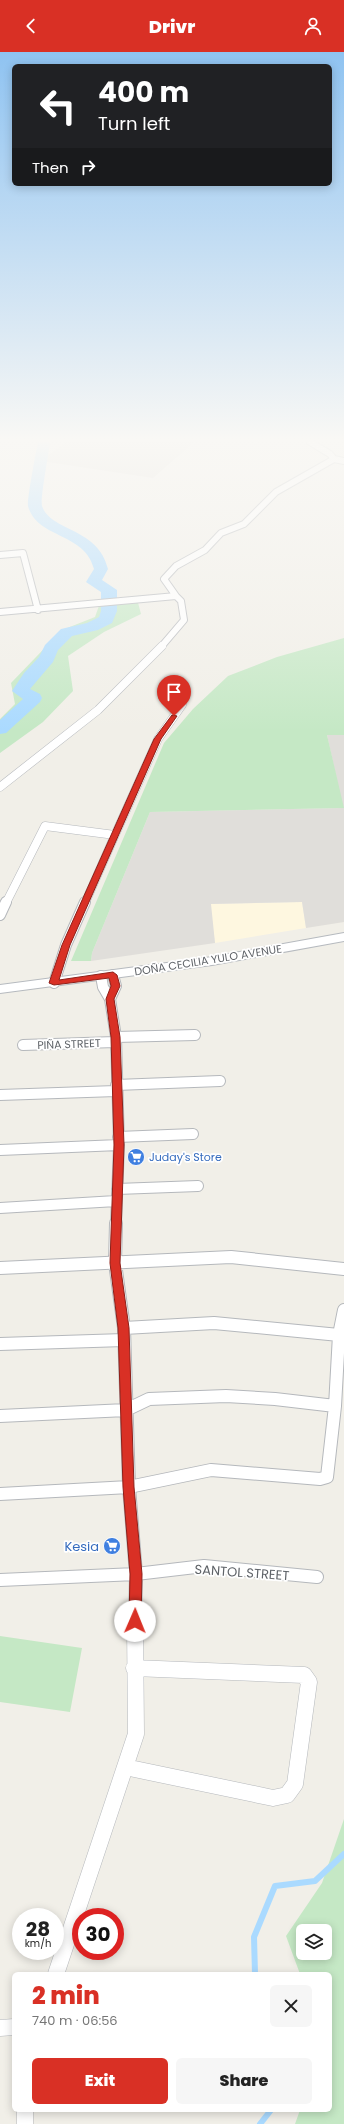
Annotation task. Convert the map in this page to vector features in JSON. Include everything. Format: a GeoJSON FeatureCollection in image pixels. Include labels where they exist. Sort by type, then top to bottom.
{"type":"FeatureCollection","features":[{"type":"Feature","properties":{"kind":"main road","name":"DOÑA CECILIA YULO AVENUE"},"geometry":{"type":"LineString","coordinates":[[0,989],[212,961],[344,937]]}},
{"type":"Feature","properties":{"kind":"street"},"geometry":{"type":"LineString","coordinates":[[0,787],[82,723],[160,650],[184,620],[181,601],[164,579],[176,566],[205,550],[216,539]]}},
{"type":"Feature","properties":{"kind":"street"},"geometry":{"type":"LineString","coordinates":[[0,555],[23,553],[38,610]]}},
{"type":"Feature","properties":{"kind":"street"},"geometry":{"type":"LineString","coordinates":[[0,612],[38,610],[127,598],[176,596]]}},
{"type":"Feature","properties":{"kind":"street"},"geometry":{"type":"LineString","coordinates":[[54,983],[66,945],[158,739],[182,706]]}},
{"type":"Feature","properties":{"kind":"street"},"geometry":{"type":"LineString","coordinates":[[0,915],[45,826],[115,835]]}},
{"type":"Feature","properties":{"kind":"street"},"geometry":{"type":"LineString","coordinates":[[57,1972],[136,1734],[134,1668],[136,1574],[129,1487],[124,1334],[115,1263],[116,1195],[119,1141],[115,1040],[110,999],[103,988],[107,976]]}},
{"type":"Feature","properties":{"kind":"street","name":"PIÑA STREET"},"geometry":{"type":"LineString","coordinates":[[23,1045],[195,1035]]}},
{"type":"Feature","properties":{"kind":"street"},"geometry":{"type":"LineString","coordinates":[[0,1095],[220,1081]]}},
{"type":"Feature","properties":{"kind":"street"},"geometry":{"type":"LineString","coordinates":[[0,1150],[193,1134]]}},
{"type":"Feature","properties":{"kind":"street"},"geometry":{"type":"LineString","coordinates":[[0,1208],[198,1186]]}},
{"type":"Feature","properties":{"kind":"street"},"geometry":{"type":"LineString","coordinates":[[0,1268],[231,1258],[344,1269]]}},
{"type":"Feature","properties":{"kind":"street"},"geometry":{"type":"LineString","coordinates":[[0,1494],[129,1487],[211,1470],[320,1479],[327,1477],[335,1406],[339,1335],[344,1310]]}},
{"type":"Feature","properties":{"kind":"street"},"geometry":{"type":"LineString","coordinates":[[0,1344],[124,1334],[214,1323],[339,1335]]}},
{"type":"Feature","properties":{"kind":"street"},"geometry":{"type":"LineString","coordinates":[[0,1416],[126,1410],[149,1399],[226,1396],[274,1399],[335,1406]]}},
{"type":"Feature","properties":{"kind":"street","name":"SANTOL STREET"},"geometry":{"type":"LineString","coordinates":[[0,1580],[136,1574],[204,1566],[317,1577]]}},
{"type":"Feature","properties":{"kind":"street"},"geometry":{"type":"LineString","coordinates":[[125,1767],[273,1798],[287,1795],[295,1784],[309,1682],[304,1675],[134,1668]]}},
{"type":"Feature","properties":{"kind":"street"},"geometry":{"type":"LineString","coordinates":[[0,2028],[12,2027]]}},
{"type":"Feature","properties":{"kind":"street"},"geometry":{"type":"LineString","coordinates":[[25,2112],[25,2124]]}},
{"type":"Feature","properties":{"kind":"shaded area"},"geometry":{"type":"Polygon","coordinates":[[[327,735],[344,735],[344,922],[306,928],[302,902],[211,904],[215,943],[91,961],[92,953],[150,812],[343,808],[327,735]]]}},
{"type":"Feature","properties":{"kind":"shaded area"},"geometry":{"type":"Polygon","coordinates":[[[302,902],[306,928],[215,943],[210,904],[302,902]]]}},
{"type":"Feature","properties":{"kind":"green space"},"geometry":{"type":"Polygon","coordinates":[[[137,599],[141,614],[104,632],[68,656],[73,691],[43,722],[0,753],[0,719],[15,704],[11,683],[62,630],[95,617],[100,603],[137,599]]]}},
{"type":"Feature","properties":{"kind":"green space"},"geometry":{"type":"Polygon","coordinates":[[[344,638],[344,735],[327,735],[344,808],[150,812],[92,953],[91,961],[71,961],[164,743],[193,709],[228,676],[277,657],[344,638]]]}},
{"type":"Feature","properties":{"kind":"green space"},"geometry":{"type":"Polygon","coordinates":[[[0,1636],[82,1648],[70,1712],[0,1702],[0,1636]]]}},
{"type":"Feature","properties":{"kind":"green space"},"geometry":{"type":"Polygon","coordinates":[[[344,1819],[344,2124],[295,2124],[299,2112],[332,2112],[332,1972],[299,1972],[286,1936],[322,1883],[344,1819]]]}},
{"type":"Feature","properties":{"kind":"waterway"},"geometry":{"type":"LineString","coordinates":[[0,729],[34,698],[20,691],[30,677],[47,659],[51,648],[67,632],[92,627],[106,620],[109,611],[109,590],[94,582],[101,569],[98,557],[79,539]]}},
{"type":"Feature","properties":{"kind":"waterway"},"geometry":{"type":"LineString","coordinates":[[255,1972],[254,1937],[275,1886],[315,1881],[344,1854]]}},
{"type":"Feature","properties":{"kind":"waterway"},"geometry":{"type":"LineString","coordinates":[[260,2124],[269,2112]]}},
{"type":"Feature","properties":{"kind":"place","name":"Juday's Store"},"geometry":{"type":"Point","coordinates":[136,1157]}},
{"type":"Feature","properties":{"kind":"place","name":"Kesia"},"geometry":{"type":"Point","coordinates":[112,1546]}},
{"type":"Feature","properties":{"kind":"route"},"geometry":{"type":"LineString","coordinates":[[135,1621],[136,1574],[129,1487],[124,1328],[115,1263],[119,1145],[116,1091],[116,1037],[110,999],[116,986],[113,975],[54,983],[66,945],[88,898],[101,865],[158,739],[174,716]]}}]}
